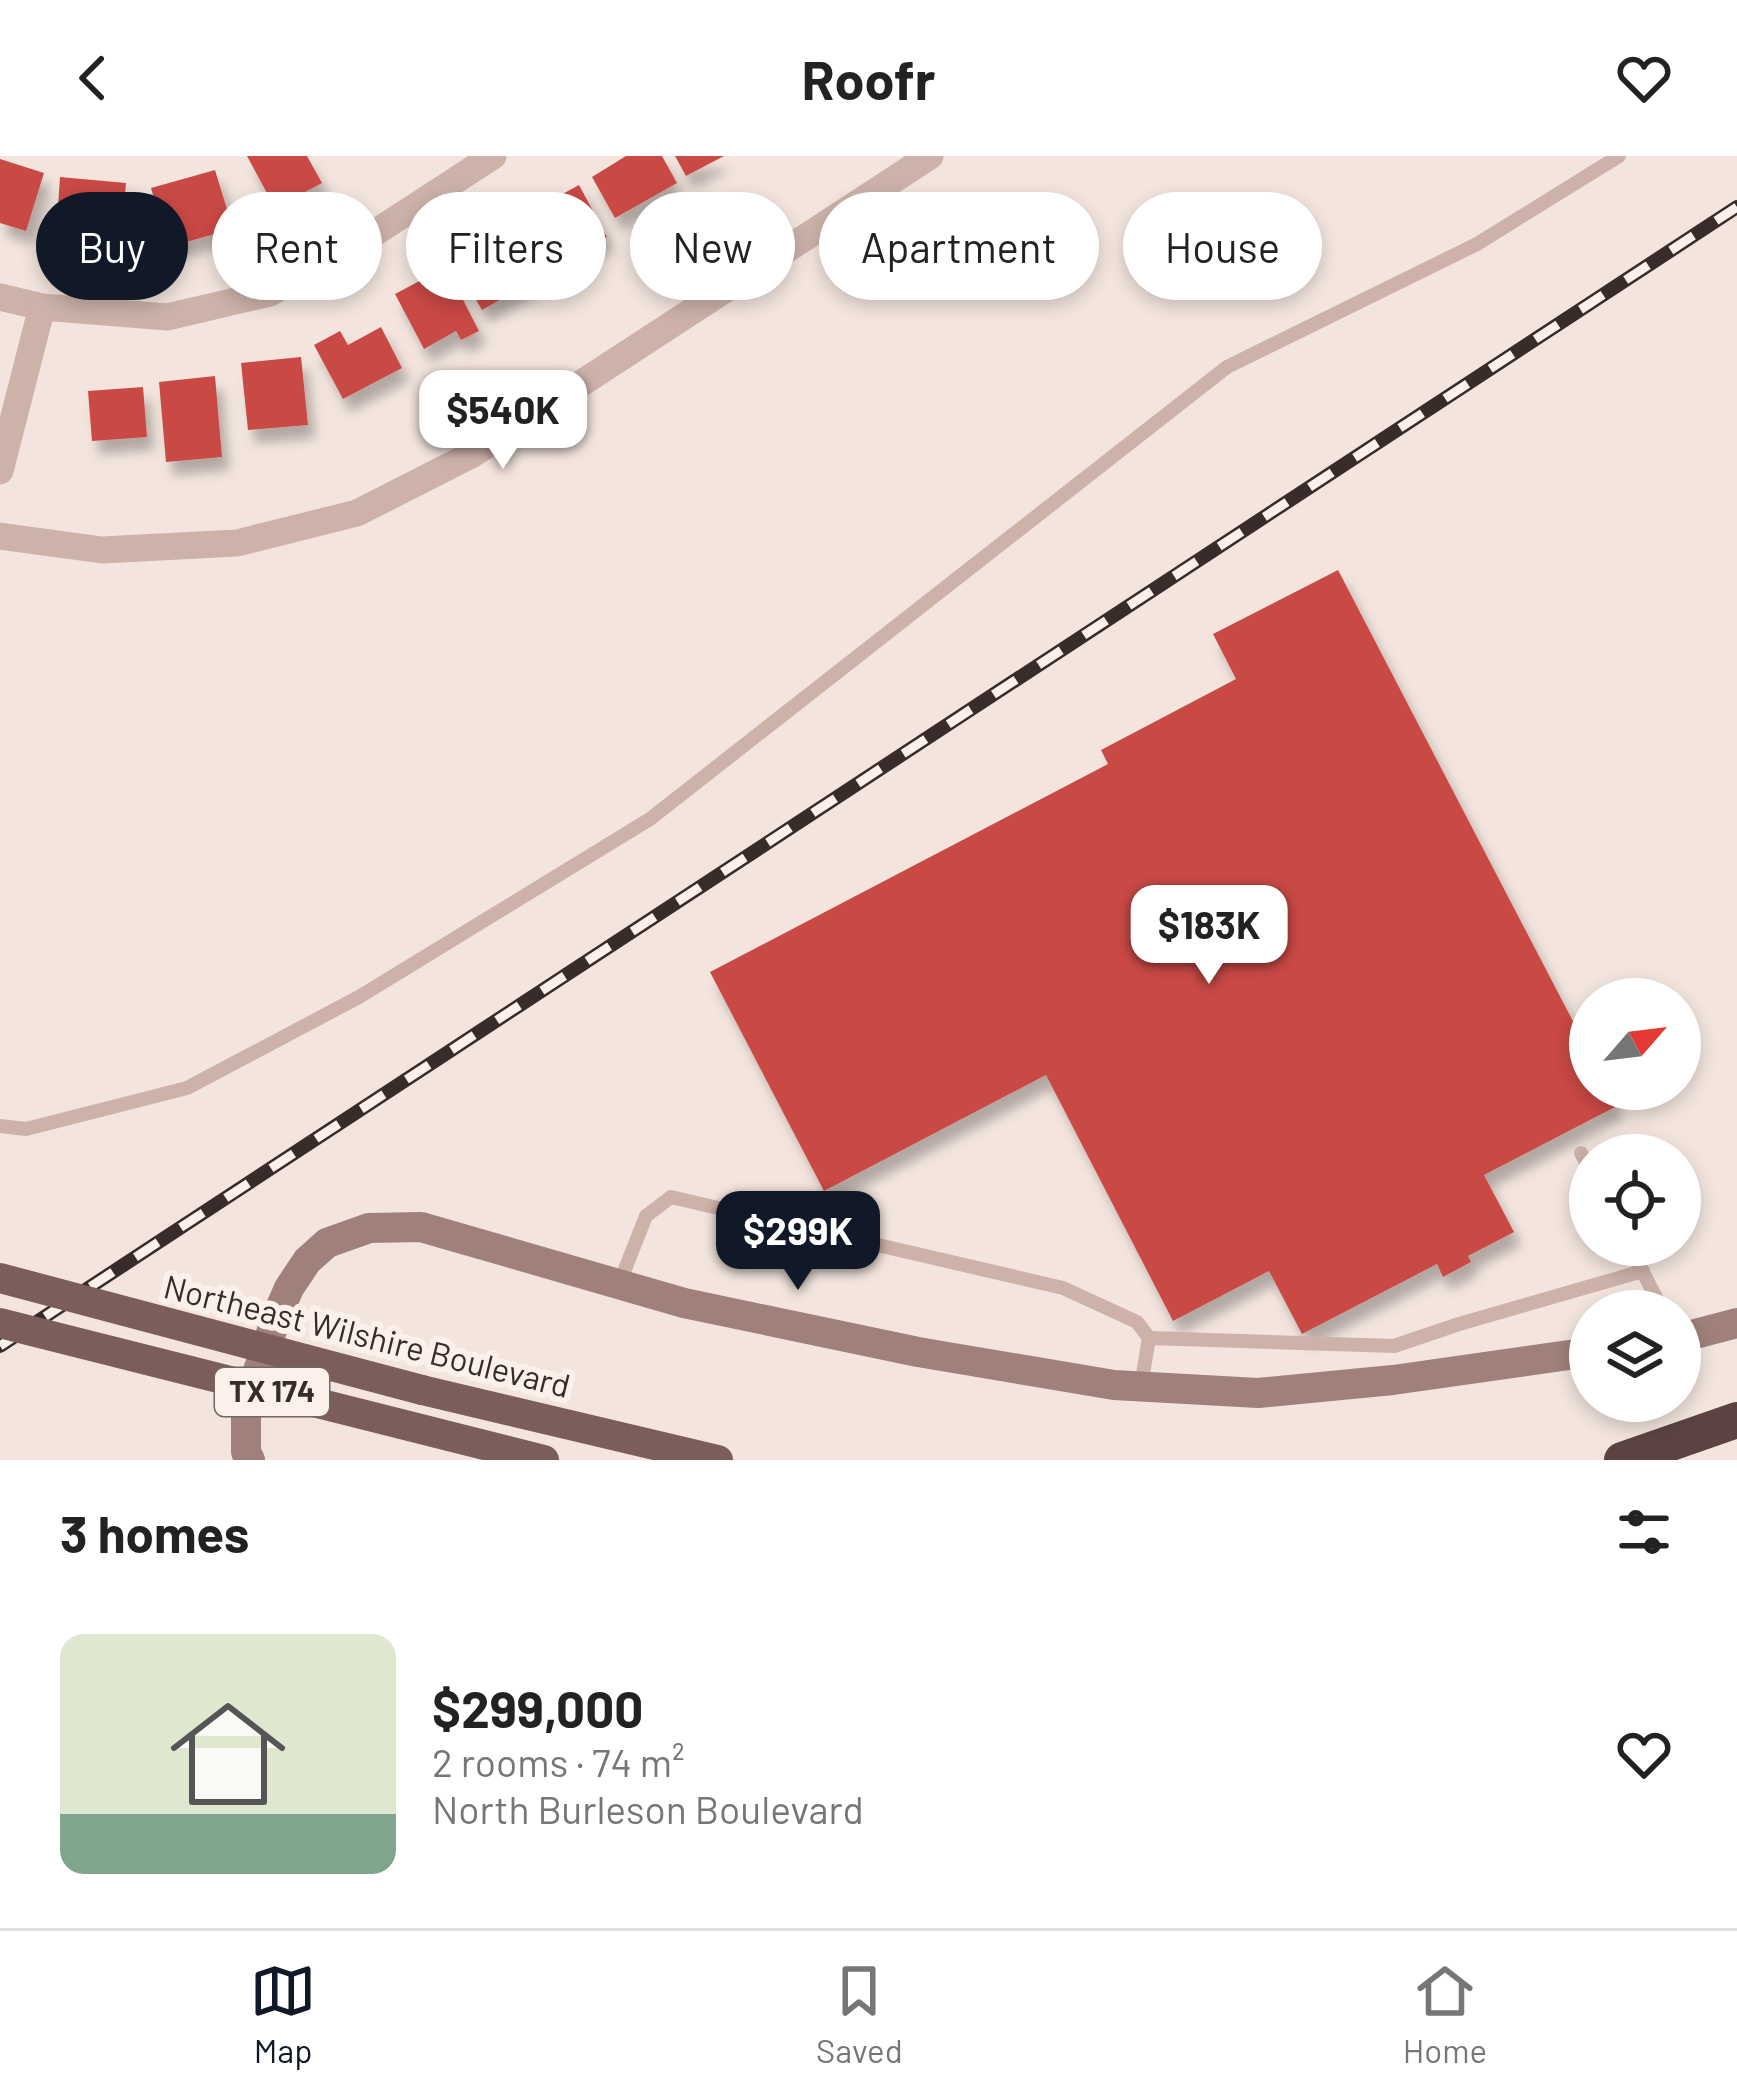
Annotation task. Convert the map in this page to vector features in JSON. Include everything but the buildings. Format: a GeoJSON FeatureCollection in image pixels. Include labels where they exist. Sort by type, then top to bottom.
{"type":"FeatureCollection","features":[{"type":"Feature","properties":{"kind":"highway"},"geometry":{"type":"LineString","coordinates":[[1622,1460],[1737,1420]]}},
{"type":"Feature","properties":{"kind":"main road"},"geometry":{"type":"LineString","coordinates":[[250,1460],[246,1406],[290,1288],[327,1243],[369,1228],[421,1227],[684,1303],[918,1352],[1114,1385],[1281,1392],[1569,1355]]}},
{"type":"Feature","properties":{"kind":"main road","name":"Northeast Wilshire Boulevard"},"geometry":{"type":"LineString","coordinates":[[0,1278],[422,1390],[718,1460]]}},
{"type":"Feature","properties":{"kind":"main road","name":"TX 174"},"geometry":{"type":"LineString","coordinates":[[0,1323],[544,1460]]}},
{"type":"Feature","properties":{"kind":"main road"},"geometry":{"type":"LineString","coordinates":[[1701,1332],[1737,1323]]}},
{"type":"Feature","properties":{"kind":"street"},"geometry":{"type":"LineString","coordinates":[[0,297],[42,307],[167,316],[270,292],[374,234],[493,156]]}},
{"type":"Feature","properties":{"kind":"street"},"geometry":{"type":"LineString","coordinates":[[0,536],[102,550],[214,544],[357,513],[473,454],[930,156]]}},
{"type":"Feature","properties":{"kind":"street"},"geometry":{"type":"LineString","coordinates":[[0,471],[42,307]]}},
{"type":"Feature","properties":{"kind":"lane"},"geometry":{"type":"LineString","coordinates":[[0,1126],[26,1129],[188,1088],[359,997],[650,819],[1227,367],[1477,244],[1619,156]]}},
{"type":"Feature","properties":{"kind":"lane"},"geometry":{"type":"LineString","coordinates":[[619,1285],[646,1216],[671,1197],[1064,1288],[1137,1322],[1149,1338],[1141,1387]]}},
{"type":"Feature","properties":{"kind":"lane"},"geometry":{"type":"LineString","coordinates":[[1640,1266],[1652,1290]]}},
{"type":"Feature","properties":{"kind":"lane"},"geometry":{"type":"LineString","coordinates":[[1149,1338],[1394,1346],[1642,1271]]}},
{"type":"Feature","properties":{"kind":"railway"},"geometry":{"type":"LineString","coordinates":[[0,1346],[1737,207]]}}]}
